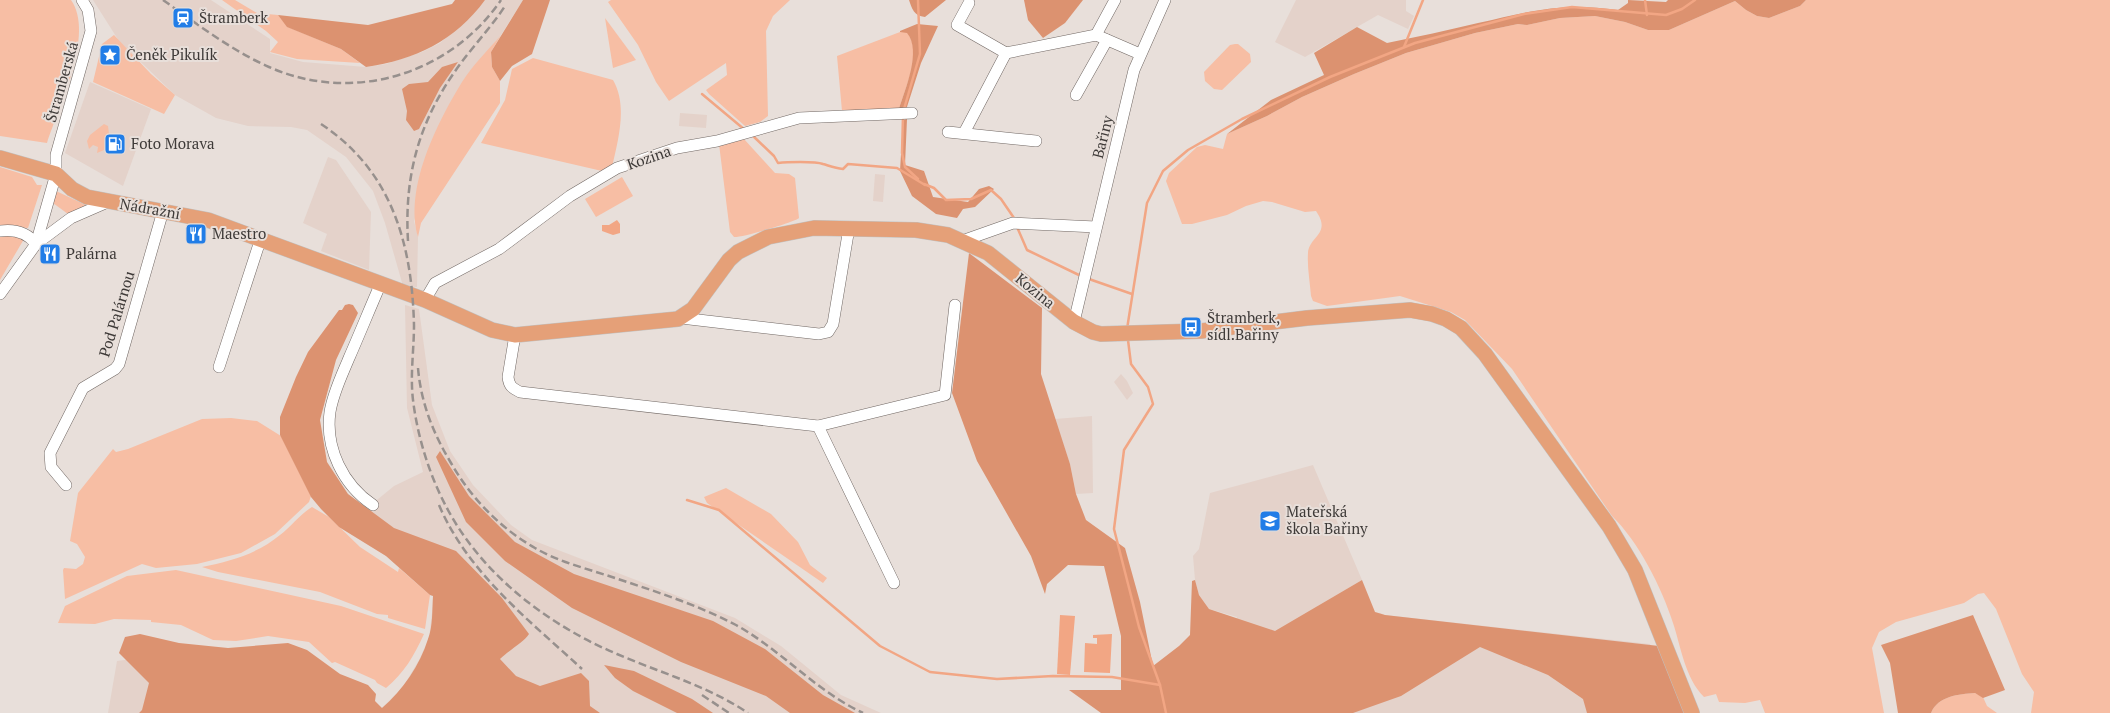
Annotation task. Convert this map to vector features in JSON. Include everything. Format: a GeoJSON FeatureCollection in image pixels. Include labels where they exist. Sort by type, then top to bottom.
{"type":"FeatureCollection","features":[{"type":"Feature","properties":{"kind":"main road"},"geometry":{"type":"LineString","coordinates":[[0,158],[56,174],[87,197],[110,201]]}},
{"type":"Feature","properties":{"kind":"main road","name":"Nádražní"},"geometry":{"type":"LineString","coordinates":[[110,201],[208,220],[419,298]]}},
{"type":"Feature","properties":{"kind":"main road","name":"Kozina"},"geometry":{"type":"LineString","coordinates":[[681,318],[697,304],[729,260],[749,245],[789,231],[814,228],[924,231],[962,241],[988,253],[1074,322],[1093,332],[1128,334],[1201,331],[1404,309],[1432,314],[1454,323],[1485,354],[1609,526],[1635,570],[1692,713]]}},
{"type":"Feature","properties":{"kind":"main road"},"geometry":{"type":"LineString","coordinates":[[419,298],[492,330],[515,335],[664,322],[681,318]]}},
{"type":"Feature","properties":{"kind":"street","name":"Štramberská"},"geometry":{"type":"LineString","coordinates":[[56,174],[56,155],[91,31],[90,18],[82,0]]}},
{"type":"Feature","properties":{"kind":"street"},"geometry":{"type":"LineString","coordinates":[[1076,95],[1115,0]]}},
{"type":"Feature","properties":{"kind":"street","name":"Bařiny"},"geometry":{"type":"LineString","coordinates":[[1074,322],[1140,54],[1166,0]]}},
{"type":"Feature","properties":{"kind":"street"},"geometry":{"type":"LineString","coordinates":[[969,3],[957,25],[1006,53],[1101,38],[1140,54]]}},
{"type":"Feature","properties":{"kind":"street"},"geometry":{"type":"LineString","coordinates":[[964,133],[1006,53]]}},
{"type":"Feature","properties":{"kind":"street","name":"Kozina"},"geometry":{"type":"LineString","coordinates":[[419,298],[435,283],[498,250],[570,196],[617,168],[677,148],[717,141],[793,119],[818,116],[912,113]]}},
{"type":"Feature","properties":{"kind":"street"},"geometry":{"type":"LineString","coordinates":[[948,132],[1036,141]]}},
{"type":"Feature","properties":{"kind":"street","name":"Nádražní"},"geometry":{"type":"LineString","coordinates":[[36,244],[56,174]]}},
{"type":"Feature","properties":{"kind":"street","name":"Nádražní"},"geometry":{"type":"LineString","coordinates":[[0,294],[36,244],[71,218],[110,201]]}},
{"type":"Feature","properties":{"kind":"street","name":"Pod Palárnou"},"geometry":{"type":"LineString","coordinates":[[66,485],[51,467],[50,453],[83,388],[115,369],[119,364],[163,211]]}},
{"type":"Feature","properties":{"kind":"street"},"geometry":{"type":"LineString","coordinates":[[962,241],[1013,223],[1096,227]]}},
{"type":"Feature","properties":{"kind":"street"},"geometry":{"type":"LineString","coordinates":[[681,318],[819,334],[828,332],[833,324],[849,228]]}},
{"type":"Feature","properties":{"kind":"street"},"geometry":{"type":"LineString","coordinates":[[0,231],[9,230],[29,235],[36,244]]}},
{"type":"Feature","properties":{"kind":"street"},"geometry":{"type":"LineString","coordinates":[[218,367],[261,238]]}},
{"type":"Feature","properties":{"kind":"street"},"geometry":{"type":"LineString","coordinates":[[372,505],[356,492],[342,473],[333,449],[329,422],[330,411],[340,380],[381,283]]}},
{"type":"Feature","properties":{"kind":"street"},"geometry":{"type":"LineString","coordinates":[[515,335],[508,377],[512,388],[520,392],[818,426],[945,395],[955,305]]}},
{"type":"Feature","properties":{"kind":"street"},"geometry":{"type":"LineString","coordinates":[[818,426],[894,583]]}},
{"type":"Feature","properties":{"kind":"shaded area"},"geometry":{"type":"Polygon","coordinates":[[[0,0],[71,0],[77,14],[79,31],[73,70],[47,143],[0,136],[0,0]]]}},
{"type":"Feature","properties":{"kind":"shaded area"},"geometry":{"type":"Polygon","coordinates":[[[93,0],[211,0],[270,39],[270,53],[303,62],[366,67],[386,64],[422,52],[440,43],[468,19],[485,0],[523,0],[501,35],[463,81],[414,221],[418,237],[417,287],[403,286],[385,223],[373,191],[346,157],[307,130],[291,127],[248,126],[216,118],[175,95],[119,41],[93,0]]]}},
{"type":"Feature","properties":{"kind":"shaded area"},"geometry":{"type":"Polygon","coordinates":[[[222,0],[235,0],[257,13],[278,15],[288,27],[341,49],[360,63],[297,59],[270,52],[278,42],[266,31],[222,0]]]}},
{"type":"Feature","properties":{"kind":"shaded area"},"geometry":{"type":"Polygon","coordinates":[[[455,0],[485,0],[461,27],[433,46],[417,54],[384,64],[366,67],[341,49],[287,27],[278,15],[368,25],[452,4],[455,0]]]}},
{"type":"Feature","properties":{"kind":"shaded area"},"geometry":{"type":"Polygon","coordinates":[[[523,0],[550,0],[532,54],[512,66],[500,81],[492,67],[491,52],[523,0]]]}},
{"type":"Feature","properties":{"kind":"shaded area"},"geometry":{"type":"Polygon","coordinates":[[[611,0],[790,0],[773,16],[766,31],[768,116],[760,122],[745,126],[709,94],[706,90],[727,75],[726,63],[669,101],[656,82],[638,45],[608,2],[611,0]]]}},
{"type":"Feature","properties":{"kind":"shaded area"},"geometry":{"type":"Polygon","coordinates":[[[909,0],[946,0],[925,17],[916,14],[909,0]]]}},
{"type":"Feature","properties":{"kind":"shaded area"},"geometry":{"type":"Polygon","coordinates":[[[1024,0],[1083,0],[1065,23],[1043,38],[1028,20],[1024,0]]]}},
{"type":"Feature","properties":{"kind":"shaded area"},"geometry":{"type":"Polygon","coordinates":[[[1296,0],[1406,0],[1406,11],[1414,16],[1408,29],[1378,15],[1305,57],[1275,42],[1296,0]]]}},
{"type":"Feature","properties":{"kind":"shaded area"},"geometry":{"type":"Polygon","coordinates":[[[1628,0],[1666,2],[1668,0],[1806,0],[1800,6],[1769,18],[1757,16],[1735,1],[1669,30],[1648,30],[1625,22],[1595,16],[1560,18],[1475,33],[1406,53],[1354,74],[1227,134],[1271,100],[1324,75],[1314,53],[1357,27],[1387,43],[1547,9],[1580,7],[1618,10],[1628,3],[1628,0]]]}},
{"type":"Feature","properties":{"kind":"shaded area"},"geometry":{"type":"Polygon","coordinates":[[[1806,0],[2110,0],[2110,713],[2031,713],[2034,692],[2022,674],[1996,609],[1984,593],[1978,594],[1964,603],[1896,622],[1879,632],[1872,648],[1884,713],[1765,713],[1760,700],[1745,703],[1719,702],[1716,694],[1704,697],[1688,672],[1668,609],[1656,580],[1640,552],[1622,526],[1612,516],[1512,369],[1465,320],[1451,312],[1400,296],[1327,306],[1313,301],[1308,269],[1308,253],[1309,247],[1321,230],[1322,225],[1316,211],[1305,212],[1263,201],[1246,206],[1227,215],[1192,224],[1182,224],[1166,181],[1169,173],[1197,147],[1205,145],[1223,149],[1227,134],[1267,116],[1302,97],[1406,53],[1475,33],[1560,18],[1595,16],[1625,22],[1648,30],[1669,30],[1735,1],[1757,16],[1769,18],[1800,6],[1806,0]]]}},
{"type":"Feature","properties":{"kind":"shaded area"},"geometry":{"type":"Polygon","coordinates":[[[605,18],[636,60],[613,68],[605,18]]]}},
{"type":"Feature","properties":{"kind":"shaded area"},"geometry":{"type":"Polygon","coordinates":[[[917,24],[938,26],[921,63],[906,110],[899,109],[913,60],[911,41],[907,33],[900,31],[917,24]]]}},
{"type":"Feature","properties":{"kind":"shaded area"},"geometry":{"type":"Polygon","coordinates":[[[900,32],[907,32],[911,40],[913,60],[899,109],[842,111],[837,56],[900,32]]]}},
{"type":"Feature","properties":{"kind":"shaded area"},"geometry":{"type":"Polygon","coordinates":[[[114,35],[151,74],[175,95],[164,114],[93,82],[102,44],[114,35]]]}},
{"type":"Feature","properties":{"kind":"shaded area"},"geometry":{"type":"Polygon","coordinates":[[[501,35],[491,52],[492,67],[500,81],[500,103],[421,223],[418,237],[415,218],[415,198],[419,177],[433,136],[462,82],[501,35]]]}},
{"type":"Feature","properties":{"kind":"shaded area"},"geometry":{"type":"Polygon","coordinates":[[[1238,44],[1250,54],[1251,62],[1222,90],[1214,89],[1205,81],[1204,72],[1230,45],[1238,44]]]}},
{"type":"Feature","properties":{"kind":"shaded area"},"geometry":{"type":"Polygon","coordinates":[[[533,58],[613,80],[618,90],[621,112],[619,134],[612,167],[602,171],[481,143],[505,100],[512,69],[533,58]]]}},
{"type":"Feature","properties":{"kind":"shaded area"},"geometry":{"type":"Polygon","coordinates":[[[458,62],[440,88],[419,129],[414,131],[406,120],[407,111],[402,89],[409,84],[428,82],[442,67],[458,62]]]}},
{"type":"Feature","properties":{"kind":"shaded area"},"geometry":{"type":"Polygon","coordinates":[[[90,82],[151,109],[123,186],[65,153],[90,82]]]}},
{"type":"Feature","properties":{"kind":"shaded area"},"geometry":{"type":"Polygon","coordinates":[[[680,113],[707,115],[706,128],[679,126],[680,113]]]}},
{"type":"Feature","properties":{"kind":"shaded area"},"geometry":{"type":"Polygon","coordinates":[[[907,119],[905,165],[924,171],[933,197],[968,202],[979,189],[989,186],[994,189],[975,207],[963,209],[957,218],[936,214],[912,196],[900,171],[903,120],[907,119]]]}},
{"type":"Feature","properties":{"kind":"shaded area"},"geometry":{"type":"Polygon","coordinates":[[[104,124],[108,126],[109,134],[104,150],[97,153],[98,147],[93,145],[89,149],[87,141],[90,135],[104,124]]]}},
{"type":"Feature","properties":{"kind":"shaded area"},"geometry":{"type":"Polygon","coordinates":[[[744,139],[775,173],[789,174],[795,178],[799,218],[768,229],[734,237],[730,232],[719,144],[744,139]]]}},
{"type":"Feature","properties":{"kind":"shaded area"},"geometry":{"type":"Polygon","coordinates":[[[328,157],[336,160],[371,212],[369,270],[321,251],[327,234],[303,223],[328,157]]]}},
{"type":"Feature","properties":{"kind":"shaded area"},"geometry":{"type":"Polygon","coordinates":[[[0,167],[32,177],[37,185],[42,185],[28,228],[0,226],[0,167]]]}},
{"type":"Feature","properties":{"kind":"shaded area"},"geometry":{"type":"Polygon","coordinates":[[[875,174],[885,175],[883,202],[873,201],[875,174]]]}},
{"type":"Feature","properties":{"kind":"shaded area"},"geometry":{"type":"Polygon","coordinates":[[[622,177],[633,196],[596,217],[585,199],[622,177]]]}},
{"type":"Feature","properties":{"kind":"shaded area"},"geometry":{"type":"Polygon","coordinates":[[[56,191],[86,205],[84,208],[68,214],[53,203],[56,191]]]}},
{"type":"Feature","properties":{"kind":"shaded area"},"geometry":{"type":"Polygon","coordinates":[[[617,220],[620,224],[620,233],[613,235],[602,231],[602,225],[609,225],[617,220]]]}},
{"type":"Feature","properties":{"kind":"shaded area"},"geometry":{"type":"Polygon","coordinates":[[[0,232],[24,239],[0,280],[0,232]]]}},
{"type":"Feature","properties":{"kind":"shaded area"},"geometry":{"type":"Polygon","coordinates":[[[969,253],[1042,308],[1041,374],[1070,464],[1076,494],[1086,520],[1125,548],[1140,602],[1153,666],[1190,635],[1192,581],[1195,580],[1199,595],[1209,609],[1275,631],[1362,580],[1375,612],[1385,615],[1659,646],[1685,713],[1587,713],[1583,699],[1548,675],[1480,647],[1401,696],[1353,713],[1101,713],[1069,690],[1121,690],[1121,636],[1104,566],[1068,565],[1047,584],[1045,594],[1031,556],[977,461],[952,393],[969,253]]]}},
{"type":"Feature","properties":{"kind":"shaded area"},"geometry":{"type":"Polygon","coordinates":[[[345,305],[353,305],[358,313],[336,360],[320,420],[327,462],[348,494],[394,528],[456,551],[502,598],[529,634],[500,659],[516,676],[540,686],[581,673],[589,681],[590,706],[600,713],[139,713],[142,710],[149,683],[119,653],[125,637],[140,634],[179,643],[228,648],[288,643],[307,650],[340,674],[368,685],[376,694],[375,701],[382,708],[404,685],[425,649],[431,629],[433,596],[386,556],[339,527],[321,509],[311,497],[280,435],[280,417],[308,352],[339,310],[342,310],[345,305]]]}},
{"type":"Feature","properties":{"kind":"shaded area"},"geometry":{"type":"Polygon","coordinates":[[[405,305],[419,309],[432,405],[450,451],[473,485],[511,525],[532,540],[735,618],[781,646],[841,695],[881,713],[108,713],[117,661],[170,654],[382,708],[403,687],[429,638],[434,596],[430,595],[386,556],[339,527],[349,509],[363,518],[372,504],[394,486],[423,472],[407,408],[405,305]]]}},
{"type":"Feature","properties":{"kind":"shaded area"},"geometry":{"type":"Polygon","coordinates":[[[1121,374],[1133,393],[1127,400],[1114,382],[1121,374]]]}},
{"type":"Feature","properties":{"kind":"shaded area"},"geometry":{"type":"Polygon","coordinates":[[[1092,416],[1093,493],[1076,494],[1070,464],[1055,419],[1092,416]]]}},
{"type":"Feature","properties":{"kind":"shaded area"},"geometry":{"type":"Polygon","coordinates":[[[231,418],[257,421],[281,436],[311,496],[309,502],[275,534],[241,553],[197,564],[156,568],[142,564],[65,599],[63,570],[64,568],[76,569],[83,564],[85,557],[77,544],[70,541],[78,493],[113,449],[116,452],[128,449],[202,419],[231,418]]]}},
{"type":"Feature","properties":{"kind":"shaded area"},"geometry":{"type":"Polygon","coordinates":[[[440,451],[469,496],[515,542],[574,574],[713,621],[765,649],[823,695],[855,713],[790,713],[766,696],[681,662],[572,608],[505,561],[466,522],[436,457],[440,451]]]}},
{"type":"Feature","properties":{"kind":"shaded area"},"geometry":{"type":"Polygon","coordinates":[[[1313,465],[1362,580],[1318,606],[1650,644],[1680,713],[1205,713],[1237,617],[1209,609],[1199,595],[1195,580],[1193,556],[1199,549],[1210,493],[1313,465]]]}},
{"type":"Feature","properties":{"kind":"shaded area"},"geometry":{"type":"Polygon","coordinates":[[[726,488],[771,514],[798,542],[810,565],[827,578],[823,583],[707,503],[704,497],[726,488]]]}},
{"type":"Feature","properties":{"kind":"shaded area"},"geometry":{"type":"Polygon","coordinates":[[[312,507],[329,517],[360,547],[398,572],[399,568],[430,595],[425,629],[388,618],[388,615],[377,614],[320,592],[218,572],[202,567],[253,552],[271,542],[312,507]]]}},
{"type":"Feature","properties":{"kind":"shaded area"},"geometry":{"type":"Polygon","coordinates":[[[176,570],[341,606],[424,634],[408,664],[386,688],[375,680],[335,662],[332,663],[309,642],[268,636],[236,641],[213,640],[181,625],[151,622],[151,620],[114,619],[95,624],[58,623],[65,606],[127,576],[176,570]]]}},
{"type":"Feature","properties":{"kind":"shaded area"},"geometry":{"type":"Polygon","coordinates":[[[1060,615],[1075,616],[1070,675],[1057,674],[1060,615]]]}},
{"type":"Feature","properties":{"kind":"shaded area"},"geometry":{"type":"Polygon","coordinates":[[[1973,615],[2005,690],[1983,698],[1975,693],[1950,697],[1934,707],[1931,713],[1898,713],[1890,663],[1881,645],[1973,615]]]}},
{"type":"Feature","properties":{"kind":"shaded area"},"geometry":{"type":"Polygon","coordinates":[[[1112,634],[1110,673],[1084,672],[1085,643],[1097,644],[1097,638],[1093,638],[1093,635],[1112,634]]]}},
{"type":"Feature","properties":{"kind":"shaded area"},"geometry":{"type":"Polygon","coordinates":[[[604,665],[634,671],[692,699],[713,713],[677,713],[633,691],[615,678],[604,665]]]}},
{"type":"Feature","properties":{"kind":"shaded area"},"geometry":{"type":"Polygon","coordinates":[[[1975,693],[1983,697],[1987,706],[1997,713],[1931,713],[1934,707],[1944,699],[1956,695],[1975,693]]]}},
{"type":"Feature","properties":{"kind":"waterway"},"geometry":{"type":"LineString","coordinates":[[904,109],[920,54],[918,0]]}},
{"type":"Feature","properties":{"kind":"waterway"},"geometry":{"type":"LineString","coordinates":[[1404,47],[1423,0]]}},
{"type":"Feature","properties":{"kind":"waterway"},"geometry":{"type":"LineString","coordinates":[[1645,0],[1647,15]]}},
{"type":"Feature","properties":{"kind":"waterway"},"geometry":{"type":"LineString","coordinates":[[1127,329],[1147,203],[1163,171],[1188,150],[1242,119],[1330,77],[1415,43],[1524,14],[1572,7],[1666,15],[1682,9],[1695,0]]}},
{"type":"Feature","properties":{"kind":"waterway"},"geometry":{"type":"LineString","coordinates":[[702,94],[745,130]]}},
{"type":"Feature","properties":{"kind":"waterway"},"geometry":{"type":"LineString","coordinates":[[903,116],[902,153],[905,167],[918,179]]}},
{"type":"Feature","properties":{"kind":"waterway"},"geometry":{"type":"LineString","coordinates":[[752,135],[774,156],[778,163],[814,162],[843,169],[848,164],[897,168],[925,185]]}},
{"type":"Feature","properties":{"kind":"waterway"},"geometry":{"type":"LineString","coordinates":[[924,184],[934,188],[946,200],[971,199],[991,190],[1001,199],[1014,218]]}},
{"type":"Feature","properties":{"kind":"waterway"},"geometry":{"type":"LineString","coordinates":[[1017,227],[1027,250],[1081,276]]}},
{"type":"Feature","properties":{"kind":"waterway"},"geometry":{"type":"LineString","coordinates":[[1089,279],[1132,294]]}},
{"type":"Feature","properties":{"kind":"waterway"},"geometry":{"type":"LineString","coordinates":[[1128,340],[1131,364],[1148,387],[1153,404],[1124,450],[1114,529],[1139,627],[1160,685],[1166,713]]}},
{"type":"Feature","properties":{"kind":"waterway"},"geometry":{"type":"LineString","coordinates":[[687,500],[719,510],[880,646],[930,672],[997,679],[1053,676],[1112,677],[1160,685]]}},
{"type":"Feature","properties":{"kind":"railway"},"geometry":{"type":"LineString","coordinates":[[163,0],[214,36],[241,53],[269,67],[301,78],[333,83],[365,82],[397,76],[427,64],[455,47],[480,26],[501,0]]}},
{"type":"Feature","properties":{"kind":"railway"},"geometry":{"type":"LineString","coordinates":[[408,241],[407,216],[412,169],[425,126],[447,84],[505,6]]}},
{"type":"Feature","properties":{"kind":"railway"},"geometry":{"type":"LineString","coordinates":[[321,124],[345,143],[365,164],[381,187],[393,212],[409,266],[414,325],[412,391],[420,437],[431,474],[447,509],[467,540],[498,576],[534,607],[554,621],[596,644],[701,687],[748,713]]}},
{"type":"Feature","properties":{"kind":"railway"},"geometry":{"type":"LineString","coordinates":[[418,368],[425,406],[433,429],[459,476],[477,500],[498,522],[522,540],[552,557],[673,598],[705,610],[736,625],[768,646],[814,682],[863,713]]}},
{"type":"Feature","properties":{"kind":"railway"},"geometry":{"type":"LineString","coordinates":[[439,505],[451,530],[483,574],[521,614],[582,669]]}},
{"type":"Feature","properties":{"kind":"railway"},"geometry":{"type":"LineString","coordinates":[[702,695],[729,713]]}},
{"type":"Feature","properties":{"kind":"place","name":"Štramberk"},"geometry":{"type":"Point","coordinates":[183,18]}},
{"type":"Feature","properties":{"kind":"place","name":"Čeněk Pikulík"},"geometry":{"type":"Point","coordinates":[110,55]}},
{"type":"Feature","properties":{"kind":"place","name":"Foto Morava"},"geometry":{"type":"Point","coordinates":[115,144]}},
{"type":"Feature","properties":{"kind":"place","name":"Maestro"},"geometry":{"type":"Point","coordinates":[196,234]}},
{"type":"Feature","properties":{"kind":"place","name":"Palárna"},"geometry":{"type":"Point","coordinates":[50,254]}},
{"type":"Feature","properties":{"kind":"place","name":"Štramberk, sídl.Bařiny"},"geometry":{"type":"Point","coordinates":[1191,327]}},
{"type":"Feature","properties":{"kind":"place","name":"Mateřská škola Bařiny"},"geometry":{"type":"Point","coordinates":[1270,521]}}]}
